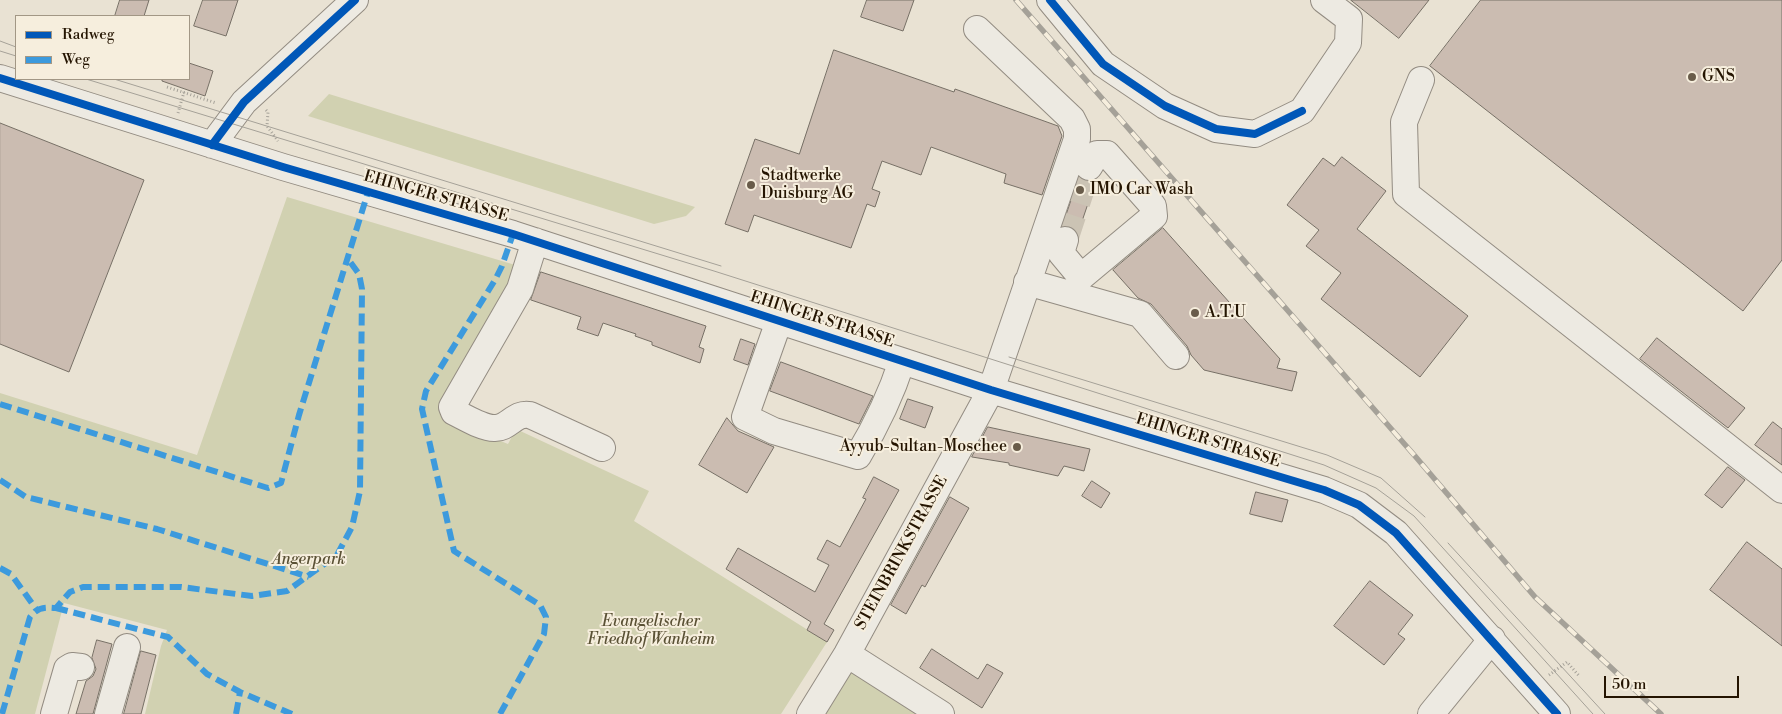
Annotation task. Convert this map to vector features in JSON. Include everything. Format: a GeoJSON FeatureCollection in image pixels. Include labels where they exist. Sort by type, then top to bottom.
{"type":"FeatureCollection","features":[{"type":"Feature","properties":{"kind":"street"},"geometry":{"type":"LineString","coordinates":[[212,145],[244,102],[356,0]]}},
{"type":"Feature","properties":{"kind":"street"},"geometry":{"type":"LineString","coordinates":[[1050,0],[1104,64],[1165,106],[1216,129],[1255,134],[1302,112],[1348,43],[1349,19],[1324,0]]}},
{"type":"Feature","properties":{"kind":"street","name":"STEINBRINKSTRASSE"},"geometry":{"type":"LineString","coordinates":[[810,714],[847,654],[992,390],[1077,139],[1077,129],[1072,119],[977,29]]}},
{"type":"Feature","properties":{"kind":"street","name":"EHINGER STRASSE"},"geometry":{"type":"LineString","coordinates":[[0,78],[212,145],[535,241],[992,390],[1324,490],[1359,505],[1396,533],[1557,714]]}},
{"type":"Feature","properties":{"kind":"street"},"geometry":{"type":"LineString","coordinates":[[1420,80],[1404,122],[1406,194],[1782,490]]}},
{"type":"Feature","properties":{"kind":"street"},"geometry":{"type":"LineString","coordinates":[[1064,240],[1061,253],[1081,277],[1154,216],[1153,206],[1107,154],[1097,154],[1089,167]]}},
{"type":"Feature","properties":{"kind":"street"},"geometry":{"type":"LineString","coordinates":[[535,241],[520,289],[452,407],[454,412],[494,428],[505,426],[522,413],[530,415],[602,448]]}},
{"type":"Feature","properties":{"kind":"street"},"geometry":{"type":"LineString","coordinates":[[1027,282],[1140,314],[1176,356]]}},
{"type":"Feature","properties":{"kind":"street"},"geometry":{"type":"LineString","coordinates":[[779,321],[745,417],[774,432],[858,456],[879,419],[902,361]]}},
{"type":"Feature","properties":{"kind":"street"},"geometry":{"type":"LineString","coordinates":[[1431,714],[1492,639]]}},
{"type":"Feature","properties":{"kind":"street"},"geometry":{"type":"LineString","coordinates":[[108,714],[127,647]]}},
{"type":"Feature","properties":{"kind":"street"},"geometry":{"type":"LineString","coordinates":[[847,654],[941,714]]}},
{"type":"Feature","properties":{"kind":"street"},"geometry":{"type":"LineString","coordinates":[[54,714],[67,669],[72,666],[81,667]]}},
{"type":"Feature","properties":{"kind":"path"},"geometry":{"type":"LineString","coordinates":[[167,87],[219,104],[244,102],[268,112],[267,126],[272,135],[282,145]]}},
{"type":"Feature","properties":{"kind":"path"},"geometry":{"type":"LineString","coordinates":[[1533,688],[1567,662],[1580,677]]}},
{"type":"Feature","properties":{"kind":"green space"},"geometry":{"type":"Polygon","coordinates":[[[329,94],[695,207],[686,216],[654,224],[308,116],[329,94]]]}},
{"type":"Feature","properties":{"kind":"green space","name":"Angerpark"},"geometry":{"type":"Polygon","coordinates":[[[287,197],[522,267],[446,419],[508,444],[516,429],[649,491],[634,521],[827,642],[781,714],[145,714],[161,646],[167,630],[64,603],[35,714],[0,714],[0,393],[197,455],[287,197]]]}},
{"type":"Feature","properties":{"kind":"green space"},"geometry":{"type":"Polygon","coordinates":[[[852,667],[930,714],[822,714],[852,667]]]}},
{"type":"Feature","properties":{"kind":"building"},"geometry":{"type":"Polygon","coordinates":[[[120,0],[149,0],[144,15],[115,15],[120,0]]]}},
{"type":"Feature","properties":{"kind":"building"},"geometry":{"type":"Polygon","coordinates":[[[203,0],[238,0],[226,36],[194,26],[203,0]]]}},
{"type":"Feature","properties":{"kind":"building"},"geometry":{"type":"Polygon","coordinates":[[[867,0],[914,0],[903,31],[861,17],[867,0]]]}},
{"type":"Feature","properties":{"kind":"building"},"geometry":{"type":"Polygon","coordinates":[[[1351,0],[1429,0],[1399,38],[1351,0]]]}},
{"type":"Feature","properties":{"kind":"building","name":"GNS"},"geometry":{"type":"Polygon","coordinates":[[[1481,0],[1782,0],[1782,260],[1743,311],[1430,66],[1481,0]]]}},
{"type":"Feature","properties":{"kind":"building"},"geometry":{"type":"Polygon","coordinates":[[[834,50],[954,92],[955,89],[1058,126],[1062,136],[1042,195],[1004,183],[1006,174],[931,147],[921,175],[882,161],[872,189],[880,192],[875,207],[867,204],[851,248],[754,215],[748,232],[725,224],[755,139],[799,154],[834,50]]]}},
{"type":"Feature","properties":{"kind":"building"},"geometry":{"type":"Polygon","coordinates":[[[190,63],[213,71],[205,96],[162,81],[190,80],[190,63]]]}},
{"type":"Feature","properties":{"kind":"building"},"geometry":{"type":"Polygon","coordinates":[[[0,123],[144,180],[69,372],[0,344],[0,123]]]}},
{"type":"Feature","properties":{"kind":"building"},"geometry":{"type":"Polygon","coordinates":[[[1342,157],[1386,191],[1357,229],[1468,316],[1420,377],[1321,299],[1341,273],[1306,246],[1319,230],[1287,205],[1323,158],[1334,166],[1342,157]]]}},
{"type":"Feature","properties":{"kind":"building"},"geometry":{"type":"Polygon","coordinates":[[[1079,178],[1088,182],[1096,180],[1078,233],[1070,226],[1063,225],[1079,178]]]}},
{"type":"Feature","properties":{"kind":"building","name":"A.T.U"},"geometry":{"type":"Polygon","coordinates":[[[1163,228],[1280,359],[1277,368],[1297,372],[1292,391],[1204,370],[1191,355],[1187,346],[1151,304],[1138,298],[1113,270],[1163,228]]]}},
{"type":"Feature","properties":{"kind":"building"},"geometry":{"type":"Polygon","coordinates":[[[541,272],[706,326],[699,347],[704,349],[700,363],[652,345],[652,342],[635,336],[636,334],[603,323],[598,336],[577,329],[581,317],[531,300],[541,272]]]}},
{"type":"Feature","properties":{"kind":"building"},"geometry":{"type":"Polygon","coordinates":[[[1657,338],[1745,408],[1728,428],[1640,359],[1657,338]]]}},
{"type":"Feature","properties":{"kind":"building"},"geometry":{"type":"Polygon","coordinates":[[[741,339],[755,344],[748,365],[734,360],[741,339]]]}},
{"type":"Feature","properties":{"kind":"building"},"geometry":{"type":"Polygon","coordinates":[[[781,362],[873,396],[859,424],[770,391],[781,362]]]}},
{"type":"Feature","properties":{"kind":"building"},"geometry":{"type":"Polygon","coordinates":[[[908,399],[933,407],[925,428],[900,419],[908,399]]]}},
{"type":"Feature","properties":{"kind":"building"},"geometry":{"type":"Polygon","coordinates":[[[727,418],[738,431],[774,447],[747,493],[699,465],[727,418]]]}},
{"type":"Feature","properties":{"kind":"building"},"geometry":{"type":"Polygon","coordinates":[[[1773,422],[1782,429],[1782,465],[1755,445],[1773,422]]]}},
{"type":"Feature","properties":{"kind":"building"},"geometry":{"type":"Polygon","coordinates":[[[988,427],[1090,449],[1084,471],[1064,466],[1058,476],[1009,465],[1009,463],[972,457],[988,427]]]}},
{"type":"Feature","properties":{"kind":"building"},"geometry":{"type":"Polygon","coordinates":[[[1728,467],[1745,480],[1722,508],[1705,495],[1728,467]]]}},
{"type":"Feature","properties":{"kind":"building"},"geometry":{"type":"Polygon","coordinates":[[[874,477],[899,490],[824,624],[834,630],[827,642],[807,630],[811,622],[726,569],[738,548],[815,592],[829,565],[817,559],[827,540],[840,547],[866,499],[863,498],[874,477]]]}},
{"type":"Feature","properties":{"kind":"building"},"geometry":{"type":"Polygon","coordinates":[[[1092,481],[1110,493],[1101,508],[1082,496],[1092,481]]]}},
{"type":"Feature","properties":{"kind":"building"},"geometry":{"type":"Polygon","coordinates":[[[1256,492],[1288,500],[1282,522],[1250,514],[1256,492]]]}},
{"type":"Feature","properties":{"kind":"building"},"geometry":{"type":"Polygon","coordinates":[[[950,497],[969,508],[925,587],[922,585],[906,614],[891,605],[950,497]]]}},
{"type":"Feature","properties":{"kind":"building"},"geometry":{"type":"Polygon","coordinates":[[[1747,542],[1782,569],[1782,646],[1710,590],[1747,542]]]}},
{"type":"Feature","properties":{"kind":"building"},"geometry":{"type":"Polygon","coordinates":[[[1370,581],[1413,615],[1398,634],[1405,639],[1384,665],[1334,626],[1370,581]]]}},
{"type":"Feature","properties":{"kind":"building"},"geometry":{"type":"Polygon","coordinates":[[[97,640],[112,644],[93,714],[76,714],[86,681],[93,676],[96,669],[92,658],[97,640]]]}},
{"type":"Feature","properties":{"kind":"building"},"geometry":{"type":"Polygon","coordinates":[[[932,649],[978,679],[987,664],[1003,673],[982,708],[920,668],[932,649]]]}},
{"type":"Feature","properties":{"kind":"building"},"geometry":{"type":"Polygon","coordinates":[[[141,651],[156,655],[141,714],[124,714],[141,651]]]}},
{"type":"Feature","properties":{"kind":"tunnel"},"geometry":{"type":"LineString","coordinates":[[1065,240],[1089,167]]}},
{"type":"Feature","properties":{"kind":"tram line"},"geometry":{"type":"LineString","coordinates":[[0,41],[15,47]]}},
{"type":"Feature","properties":{"kind":"tram line"},"geometry":{"type":"LineString","coordinates":[[0,51],[15,56]]}},
{"type":"Feature","properties":{"kind":"tram line"},"geometry":{"type":"LineString","coordinates":[[89,80],[714,271],[1324,465],[1376,488],[1414,516],[1593,714]]}},
{"type":"Feature","properties":{"kind":"tram line"},"geometry":{"type":"LineString","coordinates":[[117,80],[721,266]]}},
{"type":"Feature","properties":{"kind":"tram line"},"geometry":{"type":"LineString","coordinates":[[1009,357],[1327,455],[1381,478],[1425,517]]}},
{"type":"Feature","properties":{"kind":"tram line"},"geometry":{"type":"LineString","coordinates":[[1448,543],[1605,714]]}},
{"type":"Feature","properties":{"kind":"railway"},"geometry":{"type":"LineString","coordinates":[[1016,0],[1415,456],[1535,597],[1661,714]]}},
{"type":"Feature","properties":{"kind":"marked path"},"geometry":{"type":"LineString","coordinates":[[0,404],[268,488],[281,483],[299,415],[368,192]]}},
{"type":"Feature","properties":{"kind":"marked path"},"geometry":{"type":"LineString","coordinates":[[500,714],[544,634],[546,617],[540,605],[454,551],[422,409],[426,391],[495,280],[513,234]]}},
{"type":"Feature","properties":{"kind":"marked path"},"geometry":{"type":"LineString","coordinates":[[2,714],[30,617],[42,608],[56,608],[70,592],[83,587],[181,587],[252,596],[287,591],[337,555],[352,527],[360,491],[362,289],[359,274],[348,259]]}},
{"type":"Feature","properties":{"kind":"marked path"},"geometry":{"type":"LineString","coordinates":[[0,480],[26,497],[157,529],[309,577]]}},
{"type":"Feature","properties":{"kind":"marked path"},"geometry":{"type":"LineString","coordinates":[[0,568],[11,574],[36,609]]}},
{"type":"Feature","properties":{"kind":"marked path"},"geometry":{"type":"LineString","coordinates":[[56,608],[168,637],[207,674],[240,692],[292,714]]}},
{"type":"Feature","properties":{"kind":"marked path"},"geometry":{"type":"LineString","coordinates":[[236,714],[240,692]]}},
{"type":"Feature","properties":{"kind":"cycle path"},"geometry":{"type":"LineString","coordinates":[[212,145],[244,102],[355,0]]}},
{"type":"Feature","properties":{"kind":"cycle path"},"geometry":{"type":"LineString","coordinates":[[1050,0],[1103,64],[1165,106],[1216,129],[1255,134],[1302,111]]}},
{"type":"Feature","properties":{"kind":"cycle path"},"geometry":{"type":"LineString","coordinates":[[0,78],[283,167],[513,234],[991,390],[1324,490],[1359,505],[1396,533],[1557,714]]}},
{"type":"Feature","properties":{"kind":"place","name":"GNS"},"geometry":{"type":"Point","coordinates":[1692,77]}},
{"type":"Feature","properties":{"kind":"place","name":"Stadtwerke Duisburg AG"},"geometry":{"type":"Point","coordinates":[751,185]}},
{"type":"Feature","properties":{"kind":"place","name":"IMO Car Wash"},"geometry":{"type":"Point","coordinates":[1080,190]}},
{"type":"Feature","properties":{"kind":"place","name":"A.T.U"},"geometry":{"type":"Point","coordinates":[1195,313]}},
{"type":"Feature","properties":{"kind":"place","name":"Ayyub-Sultan-Moschee"},"geometry":{"type":"Point","coordinates":[1017,447]}},
{"type":"Feature","properties":{"kind":"park label","name":"Evangelischer Friedhof Wanheim"},"geometry":{"type":"Point","coordinates":[651,631]}}]}
